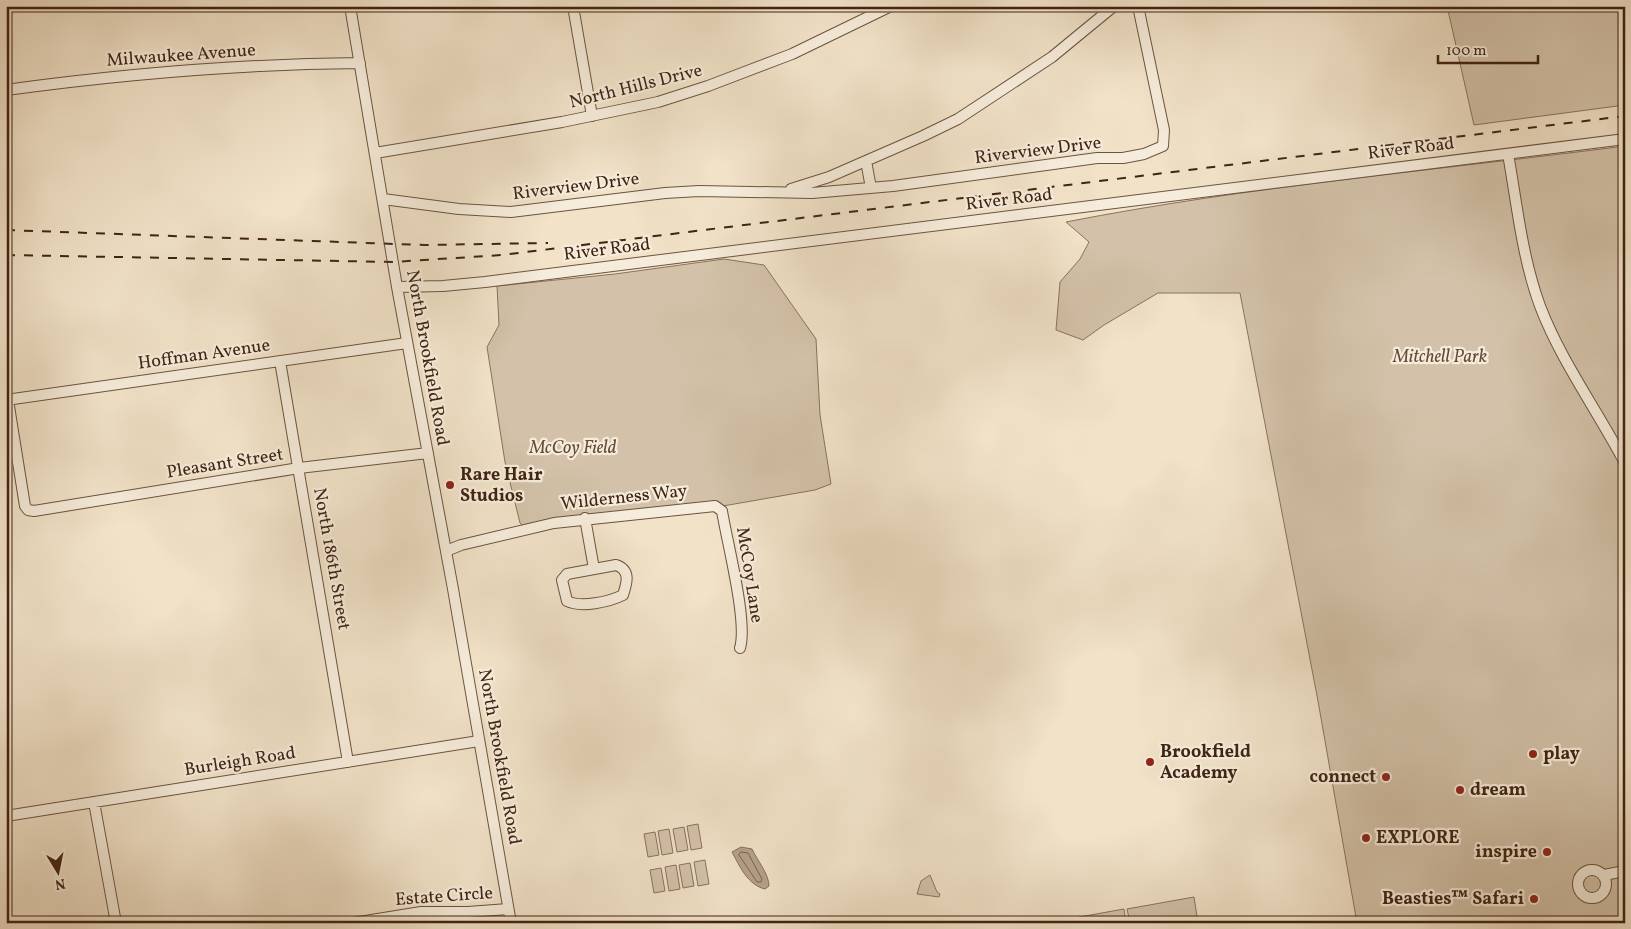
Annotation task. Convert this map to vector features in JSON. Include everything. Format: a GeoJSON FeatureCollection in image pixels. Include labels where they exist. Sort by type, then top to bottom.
{"type":"FeatureCollection","features":[{"type":"Feature","properties":{"kind":"street","name":"North Brookfield Road"},"geometry":{"type":"LineString","coordinates":[[350,6],[397,287],[446,551],[511,923]]}},
{"type":"Feature","properties":{"kind":"street"},"geometry":{"type":"LineString","coordinates":[[573,6],[592,116]]}},
{"type":"Feature","properties":{"kind":"street","name":"North Hills Drive"},"geometry":{"type":"LineString","coordinates":[[375,153],[592,116],[658,102],[708,86],[792,54],[891,6]]}},
{"type":"Feature","properties":{"kind":"street","name":"Riverview Drive"},"geometry":{"type":"LineString","coordinates":[[773,192],[807,185],[923,136],[986,101],[1052,57],[1114,6]]}},
{"type":"Feature","properties":{"kind":"street","name":"Riverview Drive"},"geometry":{"type":"LineString","coordinates":[[383,199],[459,209],[511,212],[665,193],[699,191],[812,193],[871,188],[1098,158],[1123,158],[1144,154],[1163,146],[1164,130],[1138,6]]}},
{"type":"Feature","properties":{"kind":"street","name":"Milwaukee Avenue"},"geometry":{"type":"LineString","coordinates":[[6,90],[131,75],[302,64],[360,63]]}},
{"type":"Feature","properties":{"kind":"street","name":"River Road"},"geometry":{"type":"LineString","coordinates":[[397,287],[476,283],[1625,139]]}},
{"type":"Feature","properties":{"kind":"street"},"geometry":{"type":"LineString","coordinates":[[1508,154],[1523,242],[1540,305],[1562,354],[1625,463]]}},
{"type":"Feature","properties":{"kind":"street"},"geometry":{"type":"LineString","coordinates":[[866,161],[871,188]]}},
{"type":"Feature","properties":{"kind":"street","name":"Hoffman Avenue"},"geometry":{"type":"LineString","coordinates":[[7,400],[407,343]]}},
{"type":"Feature","properties":{"kind":"street","name":"North 186th Street"},"geometry":{"type":"LineString","coordinates":[[280,361],[348,762]]}},
{"type":"Feature","properties":{"kind":"street","name":"Pleasant Street"},"geometry":{"type":"LineString","coordinates":[[7,400],[17,461],[28,510],[44,511],[299,468],[428,453]]}},
{"type":"Feature","properties":{"kind":"street","name":"Wilderness Way"},"geometry":{"type":"LineString","coordinates":[[446,551],[494,536],[585,518],[649,514],[709,505],[719,507]]}},
{"type":"Feature","properties":{"kind":"street","name":"McCoy Lane"},"geometry":{"type":"LineString","coordinates":[[719,507],[722,512],[740,616],[742,636],[740,648]]}},
{"type":"Feature","properties":{"kind":"street"},"geometry":{"type":"LineString","coordinates":[[585,518],[594,569]]}},
{"type":"Feature","properties":{"kind":"street"},"geometry":{"type":"LineString","coordinates":[[616,565],[622,567],[627,578],[623,595],[582,604],[573,604],[567,601],[562,580],[564,576],[594,569],[616,565]]}},
{"type":"Feature","properties":{"kind":"street","name":"Burleigh Road"},"geometry":{"type":"LineString","coordinates":[[6,816],[479,742]]}},
{"type":"Feature","properties":{"kind":"street"},"geometry":{"type":"LineString","coordinates":[[94,802],[116,923]]}},
{"type":"Feature","properties":{"kind":"street"},"geometry":{"type":"LineString","coordinates":[[1604,875],[1625,872]]}},
{"type":"Feature","properties":{"kind":"street","name":"Estate Circle"},"geometry":{"type":"LineString","coordinates":[[353,923],[421,912],[468,912],[508,908]]}},
{"type":"Feature","properties":{"kind":"green space"},"geometry":{"type":"Polygon","coordinates":[[[1447,6],[1625,6],[1625,105],[1474,125],[1447,6]]]}},
{"type":"Feature","properties":{"kind":"green space","name":"Mitchell Park"},"geometry":{"type":"Polygon","coordinates":[[[1625,146],[1625,923],[1357,923],[1318,701],[1240,293],[1158,293],[1104,325],[1083,340],[1056,330],[1060,282],[1080,259],[1089,242],[1066,222],[1135,209],[1275,188],[1625,146]]]}},
{"type":"Feature","properties":{"kind":"green space","name":"McCoy Field"},"geometry":{"type":"Polygon","coordinates":[[[724,259],[764,265],[816,339],[820,415],[831,484],[815,490],[723,506],[524,527],[520,523],[505,462],[487,347],[499,325],[497,286],[615,274],[724,259]]]}},
{"type":"Feature","properties":{"kind":"green space"},"geometry":{"type":"Polygon","coordinates":[[[698,824],[702,848],[691,850],[687,826],[698,824]]]}},
{"type":"Feature","properties":{"kind":"green space"},"geometry":{"type":"Polygon","coordinates":[[[684,827],[688,850],[677,852],[673,829],[684,827]]]}},
{"type":"Feature","properties":{"kind":"green space"},"geometry":{"type":"Polygon","coordinates":[[[669,829],[673,853],[662,855],[658,831],[669,829]]]}},
{"type":"Feature","properties":{"kind":"green space"},"geometry":{"type":"Polygon","coordinates":[[[655,832],[659,855],[648,857],[644,834],[655,832]]]}},
{"type":"Feature","properties":{"kind":"green space"},"geometry":{"type":"Polygon","coordinates":[[[705,860],[709,884],[698,886],[694,862],[705,860]]]}},
{"type":"Feature","properties":{"kind":"green space"},"geometry":{"type":"Polygon","coordinates":[[[690,863],[694,886],[683,888],[679,865],[690,863]]]}},
{"type":"Feature","properties":{"kind":"green space"},"geometry":{"type":"Polygon","coordinates":[[[676,865],[680,889],[669,891],[665,867],[676,865]]]}},
{"type":"Feature","properties":{"kind":"green space"},"geometry":{"type":"Polygon","coordinates":[[[661,868],[665,891],[654,893],[650,870],[661,868]]]}},
{"type":"Feature","properties":{"kind":"green space"},"geometry":{"type":"Polygon","coordinates":[[[930,875],[937,892],[940,894],[939,897],[917,894],[921,881],[930,875]]]}},
{"type":"Feature","properties":{"kind":"green space"},"geometry":{"type":"Polygon","coordinates":[[[1194,897],[1198,923],[1130,923],[1127,909],[1194,897]]]}},
{"type":"Feature","properties":{"kind":"green space"},"geometry":{"type":"Polygon","coordinates":[[[1124,909],[1126,923],[1058,923],[1057,921],[1124,909]]]}},
{"type":"Feature","properties":{"kind":"water"},"geometry":{"type":"Polygon","coordinates":[[[741,847],[752,849],[767,877],[769,886],[765,889],[754,884],[738,864],[732,852],[741,847]]]}},
{"type":"Feature","properties":{"kind":"railway"},"geometry":{"type":"LineString","coordinates":[[6,255],[393,262],[502,255],[1625,116]]}},
{"type":"Feature","properties":{"kind":"railway"},"geometry":{"type":"LineString","coordinates":[[6,230],[424,245],[548,243]]}},
{"type":"Feature","properties":{"kind":"place","name":"Rare Hair Studios"},"geometry":{"type":"Point","coordinates":[450,485]}},
{"type":"Feature","properties":{"kind":"place","name":"play"},"geometry":{"type":"Point","coordinates":[1533,754]}},
{"type":"Feature","properties":{"kind":"place","name":"Brookfield Academy"},"geometry":{"type":"Point","coordinates":[1150,762]}},
{"type":"Feature","properties":{"kind":"place","name":"connect"},"geometry":{"type":"Point","coordinates":[1386,777]}},
{"type":"Feature","properties":{"kind":"place","name":"dream"},"geometry":{"type":"Point","coordinates":[1460,790]}},
{"type":"Feature","properties":{"kind":"place","name":"EXPLORE"},"geometry":{"type":"Point","coordinates":[1366,838]}},
{"type":"Feature","properties":{"kind":"place","name":"inspire"},"geometry":{"type":"Point","coordinates":[1547,852]}},
{"type":"Feature","properties":{"kind":"place","name":"Beasties™ Safari"},"geometry":{"type":"Point","coordinates":[1534,899]}}]}
